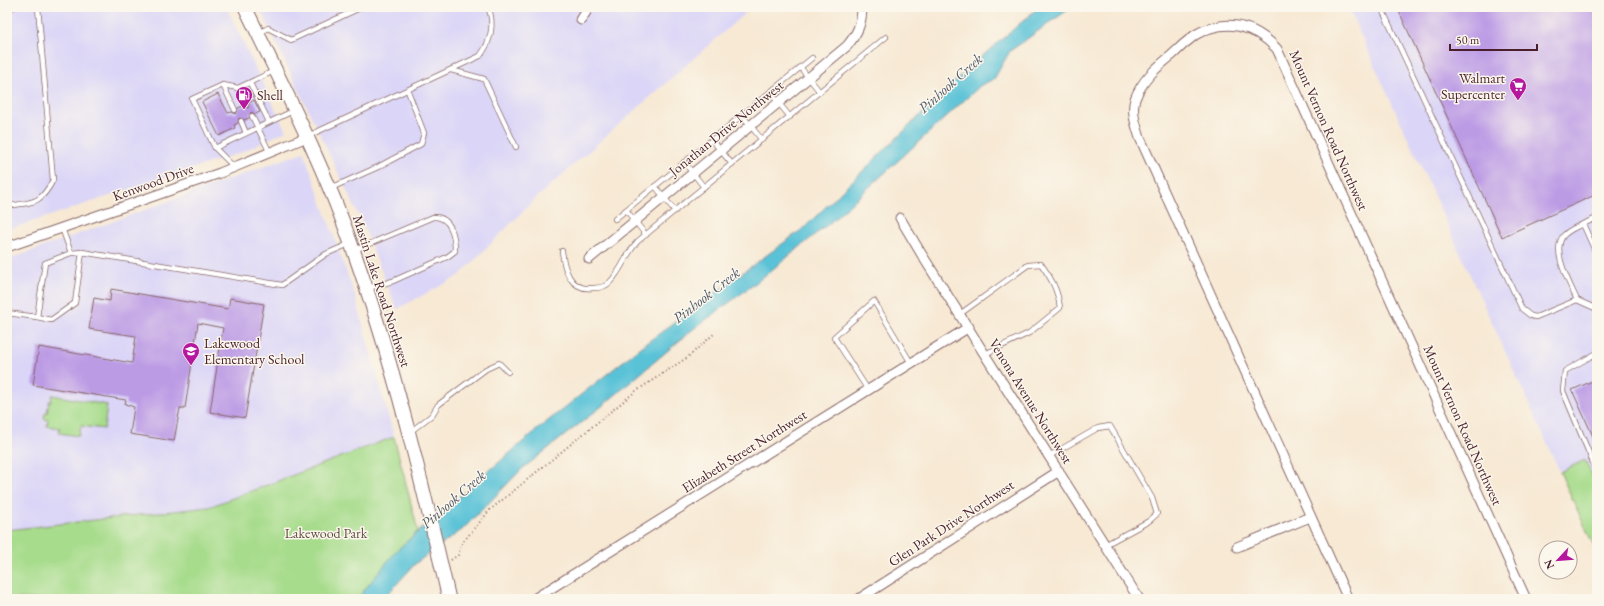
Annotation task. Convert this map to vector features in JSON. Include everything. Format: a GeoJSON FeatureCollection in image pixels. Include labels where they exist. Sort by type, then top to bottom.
{"type":"FeatureCollection","features":[{"type":"Feature","properties":{"kind":"street","name":"Mastin Lake Road Northwest"},"geometry":{"type":"LineString","coordinates":[[245,7],[307,136],[352,247],[366,288],[409,433],[449,599]]}},
{"type":"Feature","properties":{"kind":"street"},"geometry":{"type":"LineString","coordinates":[[581,20],[589,7]]}},
{"type":"Feature","properties":{"kind":"street","name":"Jonathan Drive Northwest"},"geometry":{"type":"LineString","coordinates":[[589,259],[847,46],[857,34],[862,21],[862,7]]}},
{"type":"Feature","properties":{"kind":"street","name":"Mount Vernon Road Northwest"},"geometry":{"type":"LineString","coordinates":[[1348,599],[1140,138],[1133,117],[1135,99],[1151,71],[1196,35],[1220,26],[1244,26],[1268,39],[1277,49],[1526,599]]}},
{"type":"Feature","properties":{"kind":"street","name":"Kenwood Drive"},"geometry":{"type":"LineString","coordinates":[[7,247],[234,167],[307,136]]}},
{"type":"Feature","properties":{"kind":"street","name":"Venona Avenue Northwest"},"geometry":{"type":"LineString","coordinates":[[900,218],[1139,599]]}},
{"type":"Feature","properties":{"kind":"street","name":"Elizabeth Street Northwest"},"geometry":{"type":"LineString","coordinates":[[534,599],[968,327]]}},
{"type":"Feature","properties":{"kind":"street","name":"Glen Park Drive Northwest"},"geometry":{"type":"LineString","coordinates":[[859,599],[1059,471]]}},
{"type":"Feature","properties":{"kind":"street"},"geometry":{"type":"LineString","coordinates":[[1237,547],[1310,517]]}},
{"type":"Feature","properties":{"kind":"lane"},"geometry":{"type":"LineString","coordinates":[[7,8],[14,7]]}},
{"type":"Feature","properties":{"kind":"lane"},"geometry":{"type":"LineString","coordinates":[[7,206],[33,202],[45,195],[53,180],[38,7]]}},
{"type":"Feature","properties":{"kind":"lane"},"geometry":{"type":"LineString","coordinates":[[258,34],[268,28],[291,40],[362,7]]}},
{"type":"Feature","properties":{"kind":"lane"},"geometry":{"type":"LineString","coordinates":[[307,136],[408,91],[480,56],[487,47],[491,34],[491,14],[488,7]]}},
{"type":"Feature","properties":{"kind":"lane"},"geometry":{"type":"LineString","coordinates":[[1381,7],[1522,309],[1531,316],[1536,316],[1577,300]]}},
{"type":"Feature","properties":{"kind":"lane"},"geometry":{"type":"LineString","coordinates":[[562,251],[567,276],[577,286],[588,289],[609,284],[620,270],[628,252],[646,235],[886,37]]}},
{"type":"Feature","properties":{"kind":"lane"},"geometry":{"type":"LineString","coordinates":[[615,219],[812,58]]}},
{"type":"Feature","properties":{"kind":"lane"},"geometry":{"type":"LineString","coordinates":[[800,67],[820,92]]}},
{"type":"Feature","properties":{"kind":"lane"},"geometry":{"type":"LineString","coordinates":[[234,167],[215,148],[192,99],[223,85],[238,88],[275,70]]}},
{"type":"Feature","properties":{"kind":"lane"},"geometry":{"type":"LineString","coordinates":[[451,70],[484,79],[516,146]]}},
{"type":"Feature","properties":{"kind":"lane"},"geometry":{"type":"LineString","coordinates":[[250,82],[269,122]]}},
{"type":"Feature","properties":{"kind":"lane"},"geometry":{"type":"LineString","coordinates":[[223,85],[235,110]]}},
{"type":"Feature","properties":{"kind":"lane"},"geometry":{"type":"LineString","coordinates":[[238,88],[246,105]]}},
{"type":"Feature","properties":{"kind":"lane"},"geometry":{"type":"LineString","coordinates":[[329,188],[378,167],[421,144],[424,132],[408,91]]}},
{"type":"Feature","properties":{"kind":"lane"},"geometry":{"type":"LineString","coordinates":[[770,92],[790,116]]}},
{"type":"Feature","properties":{"kind":"lane"},"geometry":{"type":"LineString","coordinates":[[215,148],[294,110]]}},
{"type":"Feature","properties":{"kind":"lane"},"geometry":{"type":"LineString","coordinates":[[742,115],[762,140]]}},
{"type":"Feature","properties":{"kind":"lane"},"geometry":{"type":"LineString","coordinates":[[252,116],[270,153]]}},
{"type":"Feature","properties":{"kind":"lane"},"geometry":{"type":"LineString","coordinates":[[240,122],[246,133]]}},
{"type":"Feature","properties":{"kind":"lane"},"geometry":{"type":"LineString","coordinates":[[712,140],[732,164]]}},
{"type":"Feature","properties":{"kind":"lane"},"geometry":{"type":"LineString","coordinates":[[684,162],[704,187]]}},
{"type":"Feature","properties":{"kind":"lane"},"geometry":{"type":"LineString","coordinates":[[655,186],[675,210]]}},
{"type":"Feature","properties":{"kind":"lane"},"geometry":{"type":"LineString","coordinates":[[626,210],[646,235]]}},
{"type":"Feature","properties":{"kind":"lane"},"geometry":{"type":"LineString","coordinates":[[37,317],[45,263],[71,253],[82,252],[282,285],[326,254],[352,247],[433,217],[441,216],[447,221],[455,238],[454,251],[448,257],[393,281],[366,288]]}},
{"type":"Feature","properties":{"kind":"lane"},"geometry":{"type":"LineString","coordinates":[[1597,218],[1569,231],[1563,236],[1558,250],[1562,266],[1577,300],[1597,309]]}},
{"type":"Feature","properties":{"kind":"lane"},"geometry":{"type":"LineString","coordinates":[[1583,224],[1597,255]]}},
{"type":"Feature","properties":{"kind":"lane"},"geometry":{"type":"LineString","coordinates":[[62,228],[71,253]]}},
{"type":"Feature","properties":{"kind":"lane"},"geometry":{"type":"LineString","coordinates":[[7,313],[50,320],[75,304],[82,252]]}},
{"type":"Feature","properties":{"kind":"lane"},"geometry":{"type":"LineString","coordinates":[[960,314],[1028,265],[1040,264],[1052,279],[1059,295],[1060,308],[1029,333],[985,354]]}},
{"type":"Feature","properties":{"kind":"lane"},"geometry":{"type":"LineString","coordinates":[[868,390],[834,337],[874,301],[911,363]]}},
{"type":"Feature","properties":{"kind":"lane"},"geometry":{"type":"LineString","coordinates":[[1597,353],[1565,371],[1563,391],[1597,472]]}},
{"type":"Feature","properties":{"kind":"lane"},"geometry":{"type":"LineString","coordinates":[[409,433],[432,414],[438,405],[486,369],[499,363],[508,372]]}},
{"type":"Feature","properties":{"kind":"lane"},"geometry":{"type":"LineString","coordinates":[[1049,456],[1098,428],[1110,426],[1152,498],[1157,514],[1149,521],[1105,545]]}},
{"type":"Feature","properties":{"kind":"path"},"geometry":{"type":"LineString","coordinates":[[440,562],[458,555],[462,543],[495,505],[636,391],[688,357],[715,333]]}},
{"type":"Feature","properties":{"kind":"shaded area"},"geometry":{"type":"Polygon","coordinates":[[[7,7],[226,7],[286,131],[240,153],[7,230],[7,7]]]}},
{"type":"Feature","properties":{"kind":"shaded area"},"geometry":{"type":"Polygon","coordinates":[[[259,7],[752,7],[536,198],[459,276],[397,309],[361,220],[259,7]]]}},
{"type":"Feature","properties":{"kind":"shaded area"},"geometry":{"type":"Polygon","coordinates":[[[1348,7],[1597,7],[1597,486],[1584,460],[1560,472],[1348,7]]]}},
{"type":"Feature","properties":{"kind":"shaded area","name":"Lakewood Elementary School"},"geometry":{"type":"Polygon","coordinates":[[[304,152],[355,296],[394,437],[209,507],[7,530],[7,260],[304,152]]]}},
{"type":"Feature","properties":{"kind":"green space"},"geometry":{"type":"Polygon","coordinates":[[[52,395],[107,405],[104,429],[81,426],[79,436],[59,433],[60,428],[47,426],[48,420],[44,419],[45,413],[47,413],[49,401],[51,402],[52,395]]]}},
{"type":"Feature","properties":{"kind":"green space","name":"Lakewood Park"},"geometry":{"type":"Polygon","coordinates":[[[394,437],[418,531],[400,548],[357,599],[7,599],[7,530],[209,507],[394,437]]]}},
{"type":"Feature","properties":{"kind":"green space"},"geometry":{"type":"Polygon","coordinates":[[[1585,460],[1597,486],[1597,553],[1560,472],[1585,460]]]}},
{"type":"Feature","properties":{"kind":"water"},"geometry":{"type":"Polygon","coordinates":[[[1039,7],[1072,7],[1010,51],[994,79],[981,85],[832,221],[753,285],[692,330],[601,407],[522,469],[463,529],[416,563],[383,599],[357,599],[397,550],[539,428],[645,344],[804,228],[971,66],[1039,7]]]}},
{"type":"Feature","properties":{"kind":"building","name":"Walmart Supercenter"},"geometry":{"type":"Polygon","coordinates":[[[1397,7],[1597,7],[1597,194],[1502,237],[1397,7]]]}},
{"type":"Feature","properties":{"kind":"building"},"geometry":{"type":"Polygon","coordinates":[[[218,94],[228,113],[232,112],[236,114],[238,108],[243,106],[248,108],[249,103],[254,100],[260,112],[255,114],[251,112],[249,118],[244,120],[239,118],[238,123],[234,125],[235,128],[219,136],[202,102],[218,94]]]}},
{"type":"Feature","properties":{"kind":"building"},"geometry":{"type":"Polygon","coordinates":[[[111,289],[228,309],[230,298],[264,304],[245,418],[210,412],[223,328],[198,323],[185,408],[180,408],[174,441],[130,434],[134,407],[125,404],[126,400],[33,385],[39,347],[132,363],[136,336],[89,329],[94,298],[110,301],[111,289]]]}},
{"type":"Feature","properties":{"kind":"building"},"geometry":{"type":"Polygon","coordinates":[[[1597,379],[1597,445],[1572,390],[1597,379]]]}},
{"type":"Feature","properties":{"kind":"place","name":"Walmart Supercenter"},"geometry":{"type":"Point","coordinates":[1518,101]}},
{"type":"Feature","properties":{"kind":"place","name":"Shell"},"geometry":{"type":"Point","coordinates":[244,110]}},
{"type":"Feature","properties":{"kind":"place","name":"Lakewood Elementary School"},"geometry":{"type":"Point","coordinates":[191,366]}},
{"type":"Feature","properties":{"kind":"water label","name":"Pinhook Creek"},"geometry":{"type":"Point","coordinates":[950,83]}},
{"type":"Feature","properties":{"kind":"water label","name":"Pinhook Creek"},"geometry":{"type":"Point","coordinates":[706,295]}},
{"type":"Feature","properties":{"kind":"water label","name":"Pinhook Creek"},"geometry":{"type":"Point","coordinates":[453,499]}}]}
